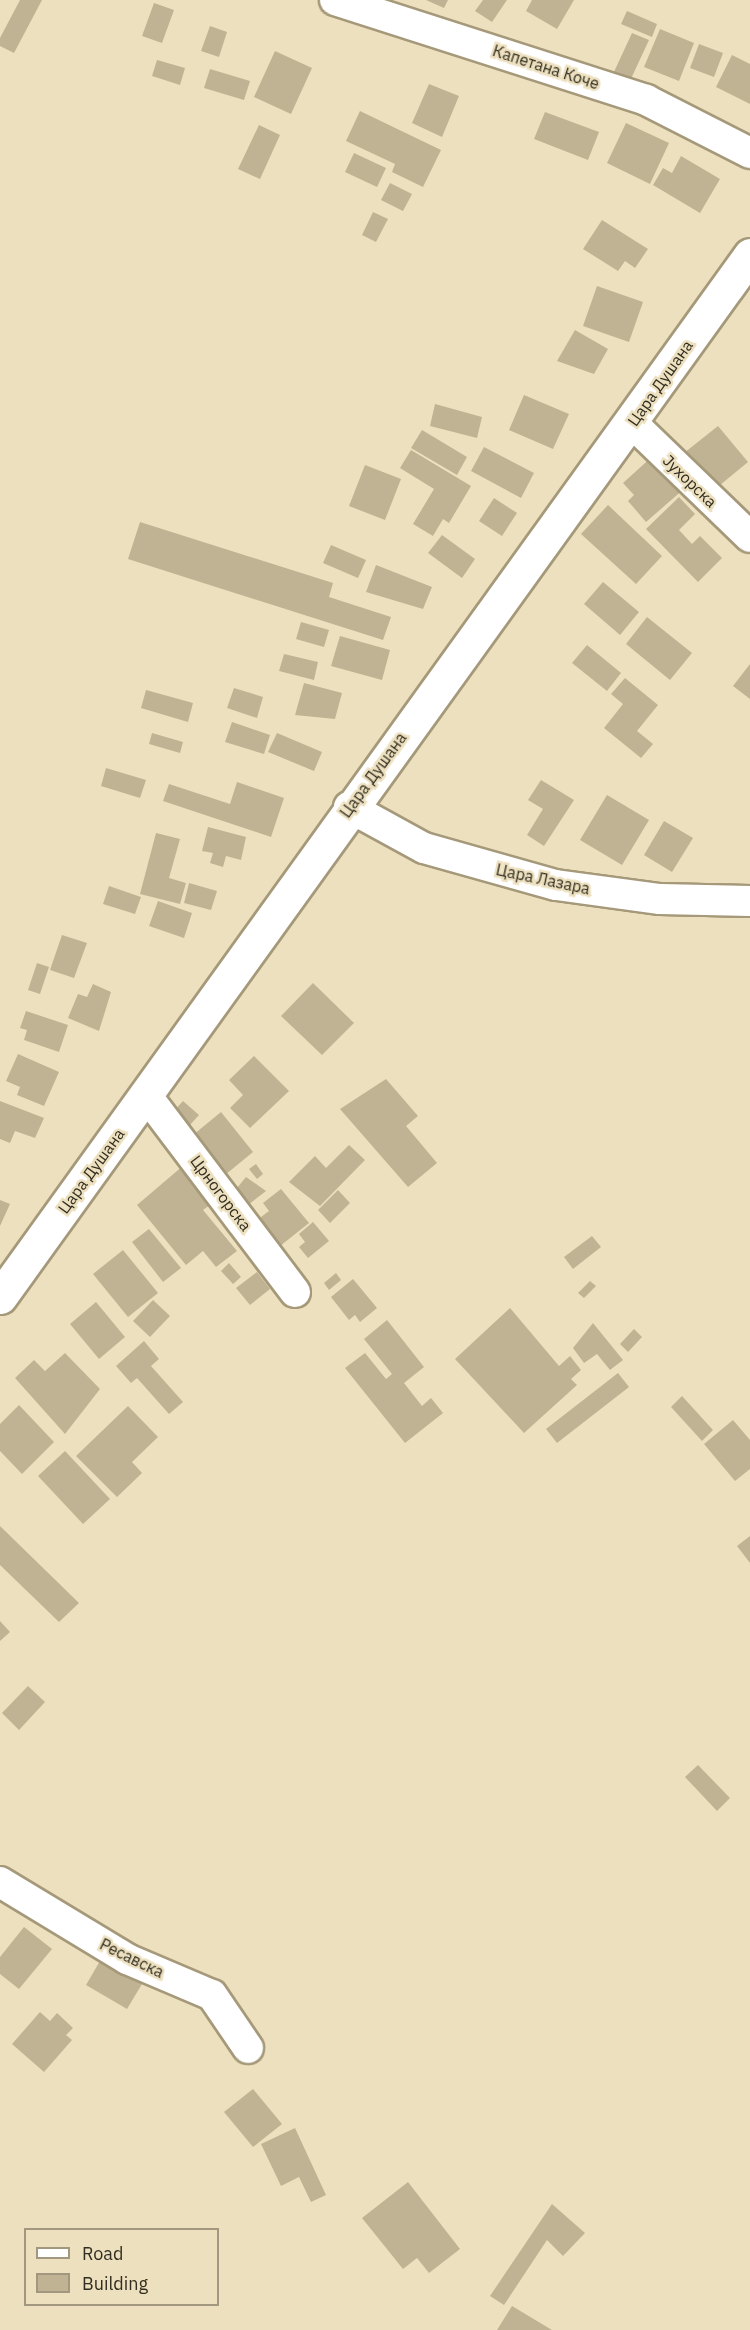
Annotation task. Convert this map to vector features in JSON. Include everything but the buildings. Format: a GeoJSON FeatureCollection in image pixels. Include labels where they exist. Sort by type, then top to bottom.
{"type":"FeatureCollection","features":[{"type":"Feature","properties":{"kind":"main road","name":"Цара Душана"},"geometry":{"type":"LineString","coordinates":[[0,1298],[349,807],[632,423],[750,255]]}},
{"type":"Feature","properties":{"kind":"street","name":"Капетана Коче"},"geometry":{"type":"LineString","coordinates":[[335,0],[646,100],[750,153]]}},
{"type":"Feature","properties":{"kind":"street","name":"Јухорска"},"geometry":{"type":"LineString","coordinates":[[632,423],[750,537]]}},
{"type":"Feature","properties":{"kind":"street","name":"Цара Лазара"},"geometry":{"type":"LineString","coordinates":[[349,807],[424,848],[556,885],[660,898],[750,901]]}},
{"type":"Feature","properties":{"kind":"street","name":"Црногорска"},"geometry":{"type":"LineString","coordinates":[[146,1095],[295,1292]]}},
{"type":"Feature","properties":{"kind":"street","name":"Ресавска"},"geometry":{"type":"LineString","coordinates":[[0,1882],[127,1959],[212,1995],[248,2048]]}}]}
